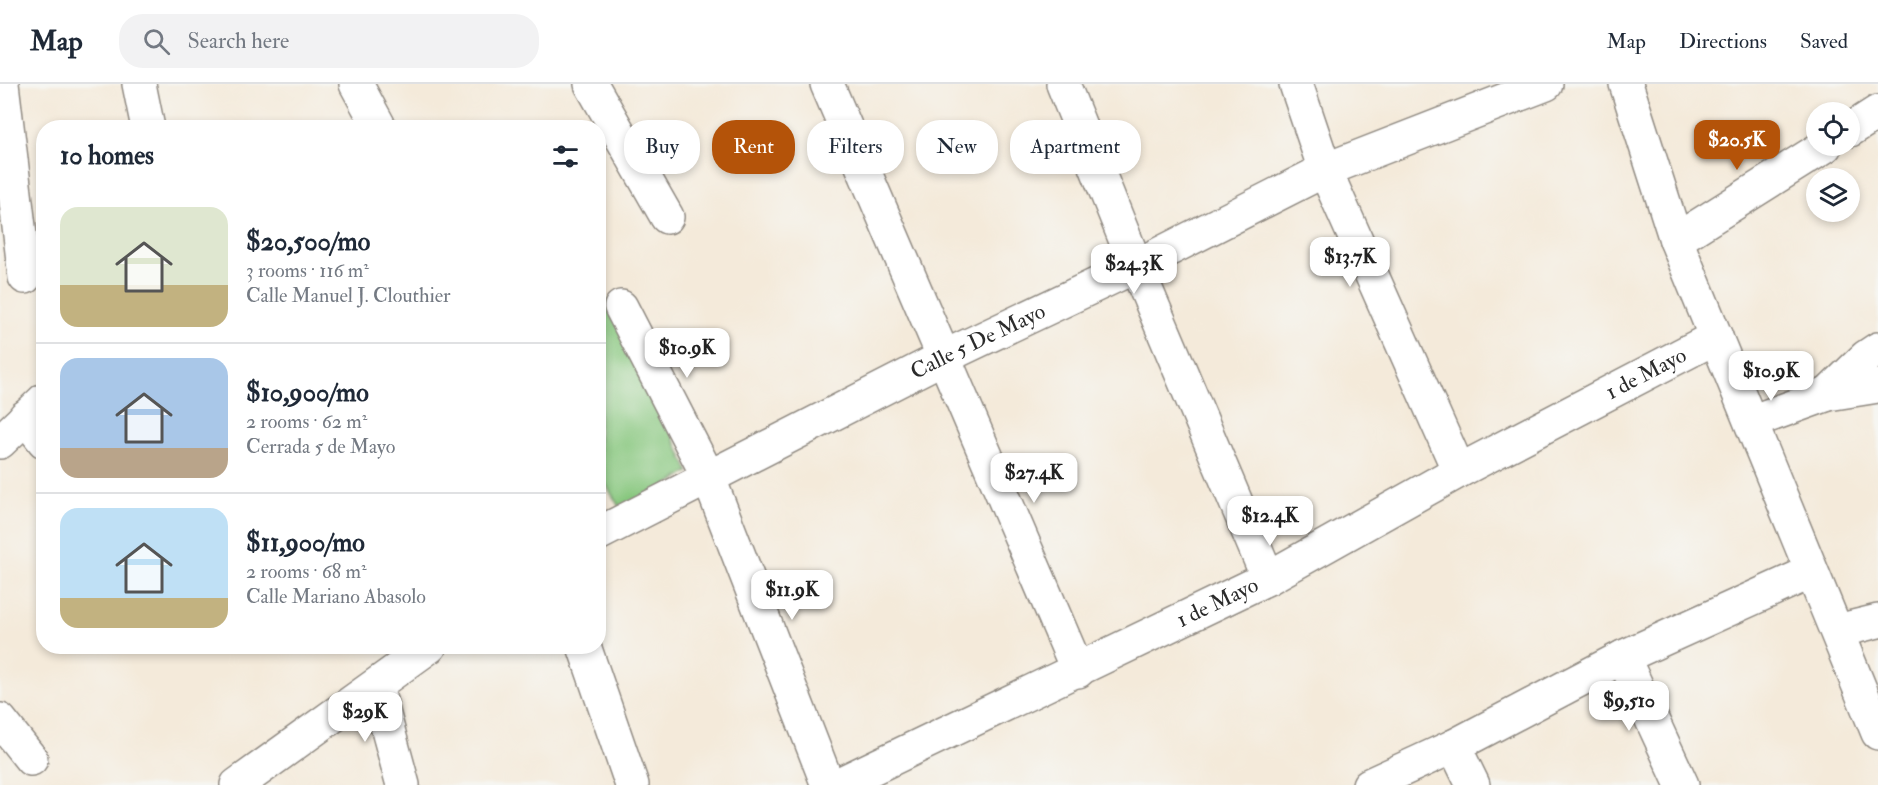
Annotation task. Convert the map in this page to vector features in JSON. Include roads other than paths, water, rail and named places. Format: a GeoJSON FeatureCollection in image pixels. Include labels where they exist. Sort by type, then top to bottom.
{"type":"FeatureCollection","features":[{"type":"Feature","properties":{"kind":"street"},"geometry":{"type":"LineString","coordinates":[[2,84],[25,277]]}},
{"type":"Feature","properties":{"kind":"street"},"geometry":{"type":"LineString","coordinates":[[139,84],[146,120]]}},
{"type":"Feature","properties":{"kind":"street"},"geometry":{"type":"LineString","coordinates":[[356,84],[376,120]]}},
{"type":"Feature","properties":{"kind":"street"},"geometry":{"type":"LineString","coordinates":[[591,84],[667,217]]}},
{"type":"Feature","properties":{"kind":"street"},"geometry":{"type":"LineString","coordinates":[[827,84],[1078,671]]}},
{"type":"Feature","properties":{"kind":"street"},"geometry":{"type":"LineString","coordinates":[[1063,84],[1136,266],[1268,578]]}},
{"type":"Feature","properties":{"kind":"street"},"geometry":{"type":"LineString","coordinates":[[1296,84],[1325,170],[1460,471]]}},
{"type":"Feature","properties":{"kind":"street","name":"Calle 5 De Mayo"},"geometry":{"type":"LineString","coordinates":[[606,523],[708,476],[944,357],[1136,266],[1325,170],[1546,84]]}},
{"type":"Feature","properties":{"kind":"street"},"geometry":{"type":"LineString","coordinates":[[1626,84],[1676,240],[1878,734]]}},
{"type":"Feature","properties":{"kind":"street"},"geometry":{"type":"LineString","coordinates":[[1860,124],[1878,112]]}},
{"type":"Feature","properties":{"kind":"street"},"geometry":{"type":"LineString","coordinates":[[1676,240],[1809,156]]}},
{"type":"Feature","properties":{"kind":"street"},"geometry":{"type":"LineString","coordinates":[[621,307],[708,476],[828,785]]}},
{"type":"Feature","properties":{"kind":"street","name":"1 de Mayo"},"geometry":{"type":"LineString","coordinates":[[837,785],[1268,578],[1460,471],[1716,337]]}},
{"type":"Feature","properties":{"kind":"street"},"geometry":{"type":"LineString","coordinates":[[1828,394],[1866,357],[1878,349]]}},
{"type":"Feature","properties":{"kind":"street"},"geometry":{"type":"LineString","coordinates":[[1751,422],[1828,394],[1878,387]]}},
{"type":"Feature","properties":{"kind":"street"},"geometry":{"type":"LineString","coordinates":[[0,442],[36,420]]}},
{"type":"Feature","properties":{"kind":"street"},"geometry":{"type":"LineString","coordinates":[[1369,785],[1454,746],[1623,657],[1811,572]]}},
{"type":"Feature","properties":{"kind":"street"},"geometry":{"type":"LineString","coordinates":[[1837,631],[1878,621]]}},
{"type":"Feature","properties":{"kind":"street"},"geometry":{"type":"LineString","coordinates":[[237,785],[419,654]]}},
{"type":"Feature","properties":{"kind":"street"},"geometry":{"type":"LineString","coordinates":[[587,654],[632,785]]}},
{"type":"Feature","properties":{"kind":"street"},"geometry":{"type":"LineString","coordinates":[[1623,657],[1682,785]]}},
{"type":"Feature","properties":{"kind":"street"},"geometry":{"type":"LineString","coordinates":[[375,686],[404,785]]}},
{"type":"Feature","properties":{"kind":"street"},"geometry":{"type":"LineString","coordinates":[[0,720],[31,759]]}},
{"type":"Feature","properties":{"kind":"street"},"geometry":{"type":"LineString","coordinates":[[1454,746],[1473,785]]}}]}
